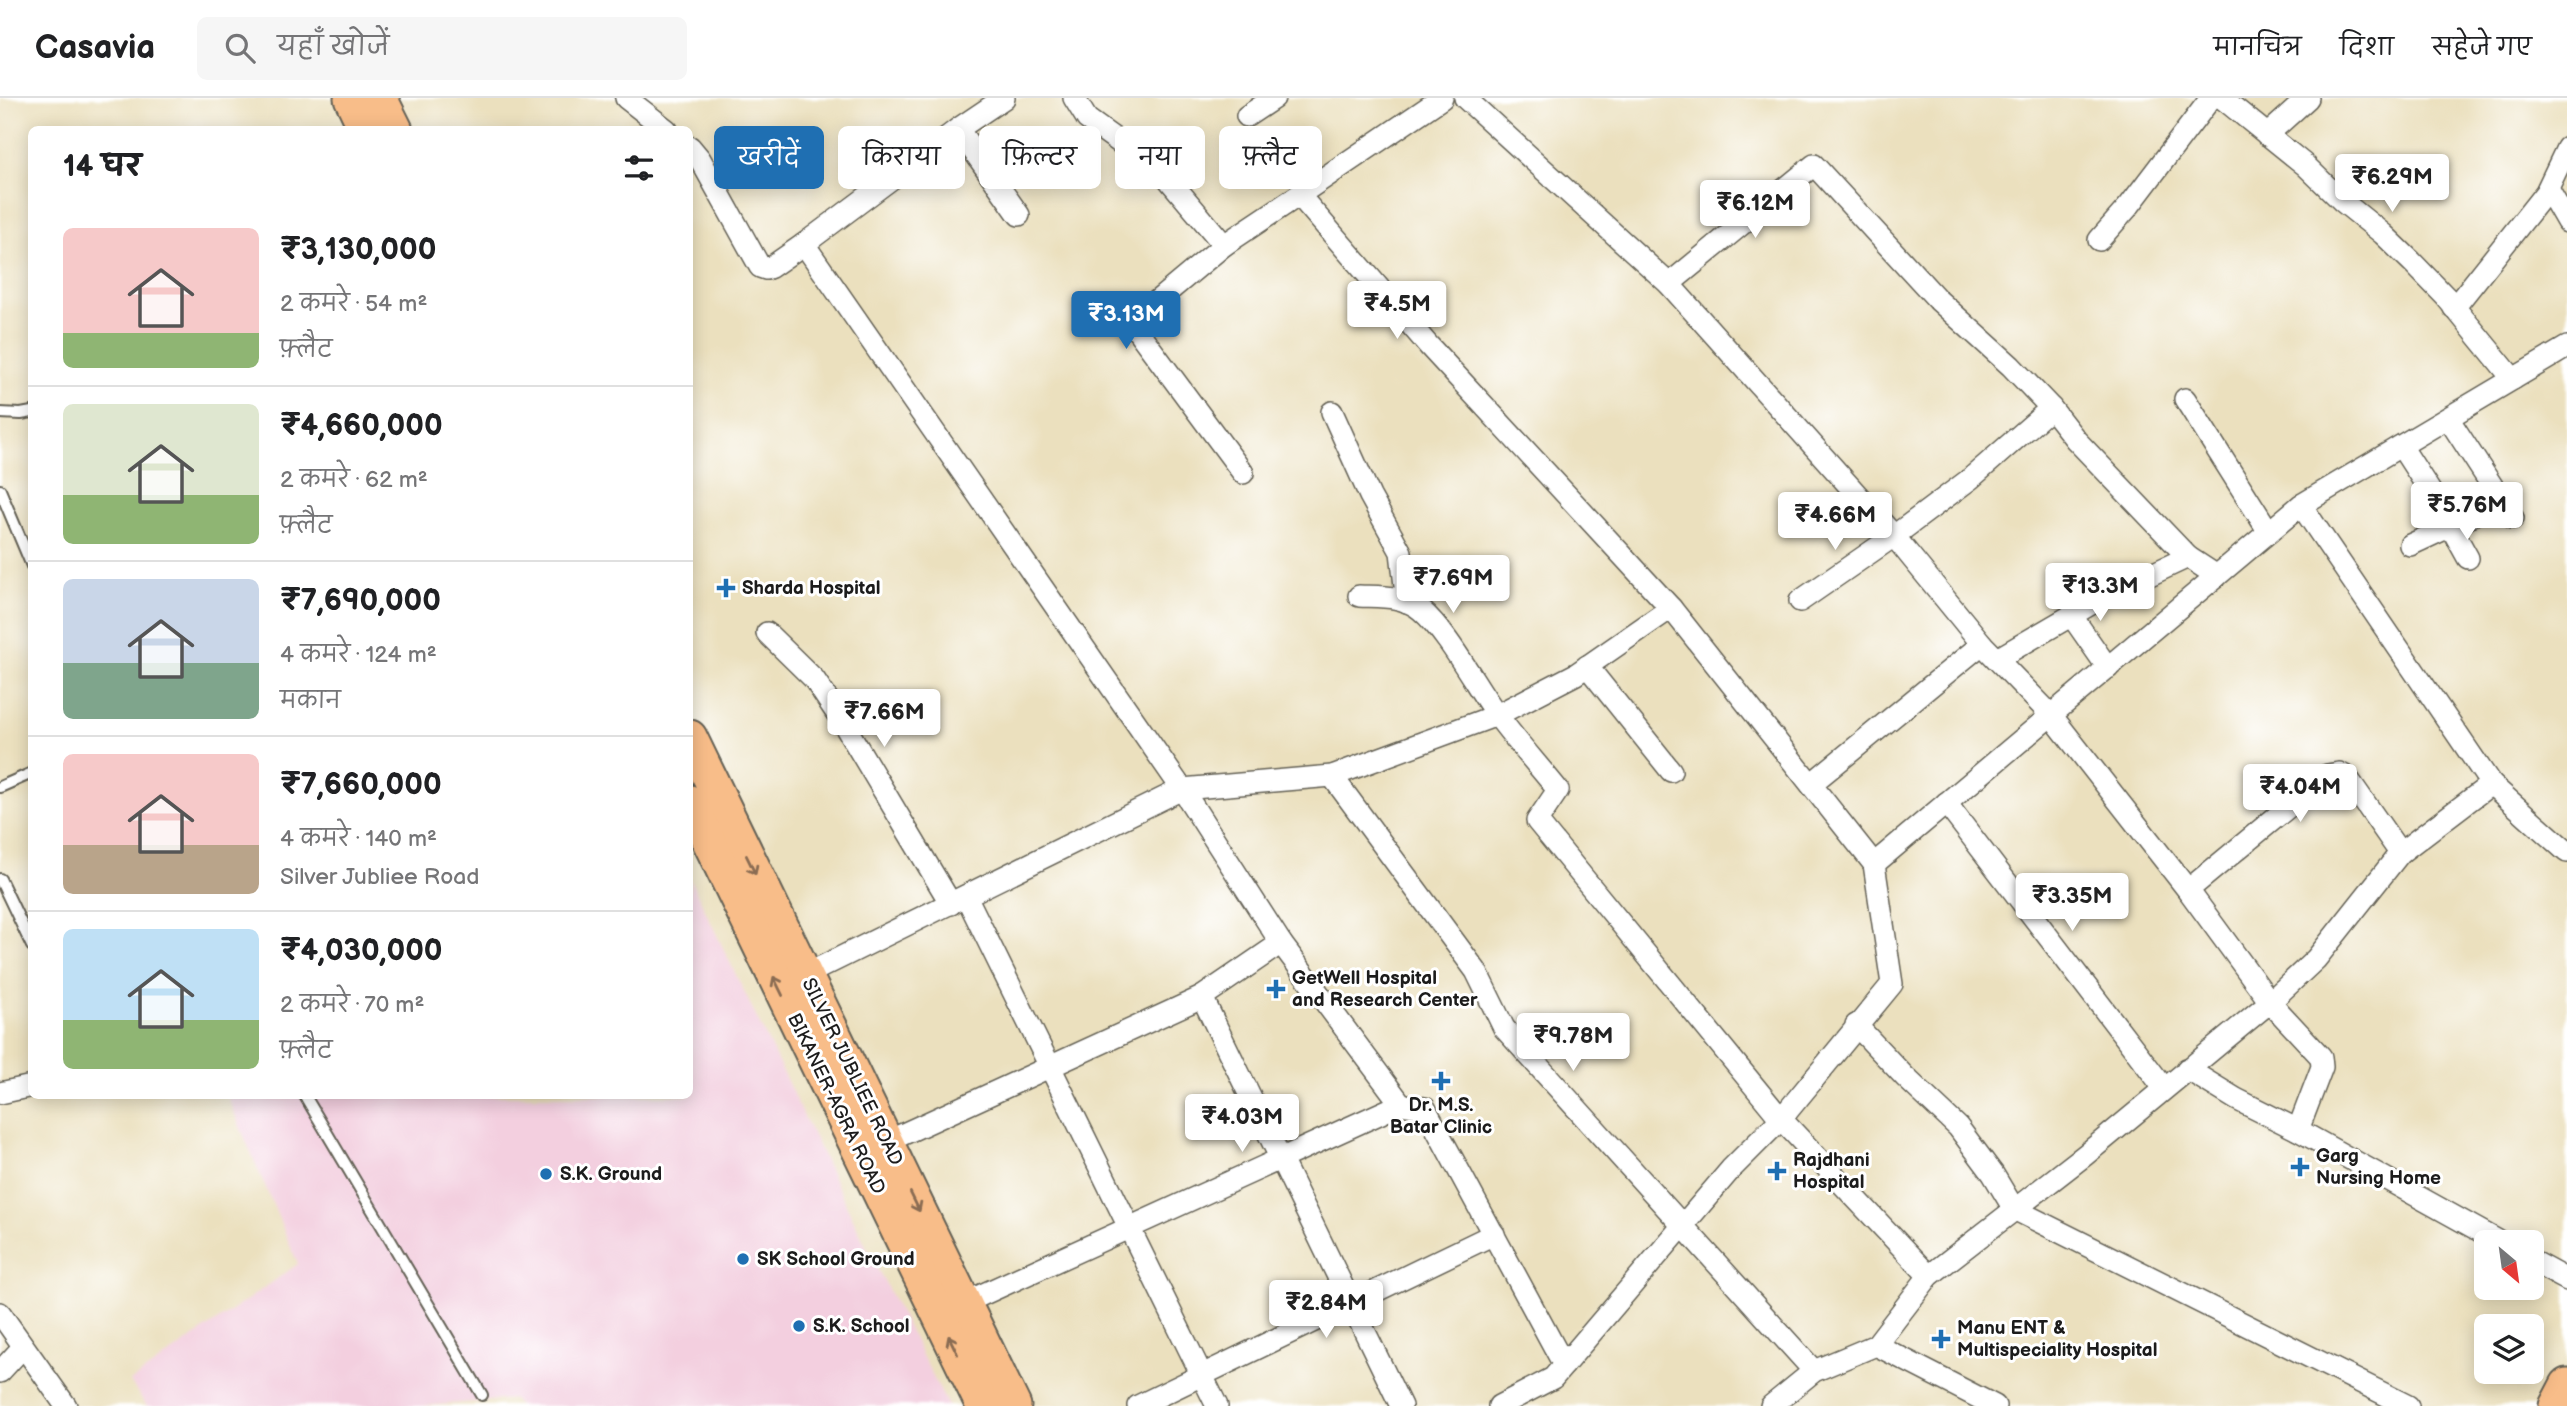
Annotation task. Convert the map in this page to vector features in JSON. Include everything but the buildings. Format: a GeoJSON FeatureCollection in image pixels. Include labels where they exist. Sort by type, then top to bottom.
{"type":"FeatureCollection","features":[{"type":"Feature","properties":{"kind":"main road"},"geometry":{"type":"LineString","coordinates":[[351,98],[364,126]]}},
{"type":"Feature","properties":{"kind":"main road"},"geometry":{"type":"LineString","coordinates":[[380,98],[394,126]]}},
{"type":"Feature","properties":{"kind":"main road","name":"SILVER JUBLIEE ROAD"},"geometry":{"type":"LineString","coordinates":[[693,752],[710,839],[805,975],[1014,1406]]}},
{"type":"Feature","properties":{"kind":"main road","name":"BIKANER-AGRA ROAD"},"geometry":{"type":"LineString","coordinates":[[693,808],[984,1406]]}},
{"type":"Feature","properties":{"kind":"main road"},"geometry":{"type":"LineString","coordinates":[[2556,1406],[2567,1385]]}},
{"type":"Feature","properties":{"kind":"street"},"geometry":{"type":"LineString","coordinates":[[626,98],[662,126]]}},
{"type":"Feature","properties":{"kind":"street"},"geometry":{"type":"LineString","coordinates":[[962,126],[1004,98]]}},
{"type":"Feature","properties":{"kind":"street"},"geometry":{"type":"LineString","coordinates":[[1074,98],[1087,119],[1165,175],[1224,245]]}},
{"type":"Feature","properties":{"kind":"street"},"geometry":{"type":"LineString","coordinates":[[1247,116],[1274,98]]}},
{"type":"Feature","properties":{"kind":"street"},"geometry":{"type":"LineString","coordinates":[[1244,473],[1134,326],[1151,306],[1224,245],[1442,98]]}},
{"type":"Feature","properties":{"kind":"street"},"geometry":{"type":"LineString","coordinates":[[1465,98],[1669,284],[1894,536],[1990,651],[2051,715],[2188,890],[2270,1002],[2321,1057],[2322,1067],[2298,1130]]}},
{"type":"Feature","properties":{"kind":"street"},"geometry":{"type":"LineString","coordinates":[[2099,240],[2129,206],[2211,98]]}},
{"type":"Feature","properties":{"kind":"street"},"geometry":{"type":"LineString","coordinates":[[2222,98],[2305,165],[2342,201],[2383,234],[2454,307],[2513,379]]}},
{"type":"Feature","properties":{"kind":"street"},"geometry":{"type":"LineString","coordinates":[[2267,135],[2308,98]]}},
{"type":"Feature","properties":{"kind":"street"},"geometry":{"type":"LineString","coordinates":[[965,139],[1019,215]]}},
{"type":"Feature","properties":{"kind":"street"},"geometry":{"type":"LineString","coordinates":[[2454,307],[2548,189],[2567,148]]}},
{"type":"Feature","properties":{"kind":"street"},"geometry":{"type":"LineString","coordinates":[[693,151],[754,260],[766,269],[878,189]]}},
{"type":"Feature","properties":{"kind":"street"},"geometry":{"type":"LineString","coordinates":[[1669,284],[1814,165],[1938,300],[2011,366],[2051,408],[2076,440],[2188,557],[2217,576]]}},
{"type":"Feature","properties":{"kind":"street"},"geometry":{"type":"LineString","coordinates":[[2548,189],[2567,222]]}},
{"type":"Feature","properties":{"kind":"street"},"geometry":{"type":"LineString","coordinates":[[1299,195],[1429,346],[1671,608],[1874,864],[1892,984],[1781,1119],[1731,1169],[1553,1378],[1524,1400],[1499,1406]]}},
{"type":"Feature","properties":{"kind":"street"},"geometry":{"type":"LineString","coordinates":[[804,244],[1182,789],[1281,943],[1401,1104]]}},
{"type":"Feature","properties":{"kind":"street"},"geometry":{"type":"LineString","coordinates":[[1874,864],[2301,505],[2567,347]]}},
{"type":"Feature","properties":{"kind":"street"},"geometry":{"type":"LineString","coordinates":[[2185,399],[2269,532]]}},
{"type":"Feature","properties":{"kind":"street"},"geometry":{"type":"LineString","coordinates":[[1800,601],[1970,479],[2051,408]]}},
{"type":"Feature","properties":{"kind":"street"},"geometry":{"type":"LineString","coordinates":[[1332,412],[1370,496],[1401,552],[1407,602]]}},
{"type":"Feature","properties":{"kind":"street"},"geometry":{"type":"LineString","coordinates":[[2448,418],[2513,518]]}},
{"type":"Feature","properties":{"kind":"street"},"geometry":{"type":"LineString","coordinates":[[2401,446],[2468,558]]}},
{"type":"Feature","properties":{"kind":"street"},"geometry":{"type":"LineString","coordinates":[[2410,545],[2468,518],[2499,496]]}},
{"type":"Feature","properties":{"kind":"street"},"geometry":{"type":"LineString","coordinates":[[2301,505],[2491,784],[2567,852]]}},
{"type":"Feature","properties":{"kind":"street"},"geometry":{"type":"LineString","coordinates":[[1811,784],[1990,651],[2071,615],[2188,557]]}},
{"type":"Feature","properties":{"kind":"street"},"geometry":{"type":"LineString","coordinates":[[1359,596],[1392,597],[1407,602],[1421,610],[1436,627],[1497,715],[1558,790],[1537,821],[1781,1119],[1929,1276]]}},
{"type":"Feature","properties":{"kind":"street"},"geometry":{"type":"LineString","coordinates":[[805,975],[1182,789],[1332,776],[1497,715],[1587,666],[1671,608]]}},
{"type":"Feature","properties":{"kind":"street"},"geometry":{"type":"LineString","coordinates":[[2071,615],[2108,667]]}},
{"type":"Feature","properties":{"kind":"street"},"geometry":{"type":"LineString","coordinates":[[767,634],[814,679],[958,900],[1050,1066],[1217,1406]]}},
{"type":"Feature","properties":{"kind":"street"},"geometry":{"type":"LineString","coordinates":[[1587,666],[1671,771]]}},
{"type":"Feature","properties":{"kind":"street"},"geometry":{"type":"LineString","coordinates":[[2188,890],[2327,775],[2339,773],[2347,777],[2400,853]]}},
{"type":"Feature","properties":{"kind":"street"},"geometry":{"type":"LineString","coordinates":[[1332,776],[1476,971],[1504,1028],[1814,1371]]}},
{"type":"Feature","properties":{"kind":"street"},"geometry":{"type":"LineString","coordinates":[[1771,1406],[1814,1371],[1876,1345],[1929,1276],[2085,1155],[2270,1002],[2316,959],[2400,853],[2491,784]]}},
{"type":"Feature","properties":{"kind":"street"},"geometry":{"type":"LineString","coordinates":[[1946,803],[2164,1088]]}},
{"type":"Feature","properties":{"kind":"street"},"geometry":{"type":"LineString","coordinates":[[886,1142],[1202,997],[1281,943]]}},
{"type":"Feature","properties":{"kind":"street"},"geometry":{"type":"LineString","coordinates":[[1202,997],[1401,1406]]}},
{"type":"Feature","properties":{"kind":"street"},"geometry":{"type":"LineString","coordinates":[[1856,1025],[1905,1077],[1958,1127],[1993,1174],[2014,1209],[2408,1406]]}},
{"type":"Feature","properties":{"kind":"street"},"geometry":{"type":"LineString","coordinates":[[2187,1069],[2236,1099],[2298,1130],[2478,1230]]}},
{"type":"Feature","properties":{"kind":"street"},"geometry":{"type":"LineString","coordinates":[[0,1093],[28,1087]]}},
{"type":"Feature","properties":{"kind":"street"},"geometry":{"type":"LineString","coordinates":[[964,1303],[1401,1104],[1425,1108],[1564,1365]]}},
{"type":"Feature","properties":{"kind":"street"},"geometry":{"type":"LineString","coordinates":[[1139,1406],[1494,1234]]}},
{"type":"Feature","properties":{"kind":"street"},"geometry":{"type":"LineString","coordinates":[[2544,1268],[2567,1280]]}},
{"type":"Feature","properties":{"kind":"street"},"geometry":{"type":"LineString","coordinates":[[0,1314],[66,1406]]}},
{"type":"Feature","properties":{"kind":"street"},"geometry":{"type":"LineString","coordinates":[[1876,1345],[1995,1406]]}},
{"type":"Feature","properties":{"kind":"street"},"geometry":{"type":"LineString","coordinates":[[0,1372],[23,1348]]}},
{"type":"Feature","properties":{"kind":"lane"},"geometry":{"type":"LineString","coordinates":[[0,413],[28,413]]}},
{"type":"Feature","properties":{"kind":"lane"},"geometry":{"type":"LineString","coordinates":[[0,490],[28,546]]}},
{"type":"Feature","properties":{"kind":"lane"},"geometry":{"type":"LineString","coordinates":[[0,787],[28,774]]}},
{"type":"Feature","properties":{"kind":"lane"},"geometry":{"type":"LineString","coordinates":[[0,879],[28,938]]}},
{"type":"Feature","properties":{"kind":"lane"},"geometry":{"type":"LineString","coordinates":[[308,1099],[482,1395]]}},
{"type":"Feature","properties":{"kind":"shaded area","name":"S.K. Ground"},"geometry":{"type":"Polygon","coordinates":[[[693,885],[869,1252],[948,1406],[518,1406],[513,1399],[421,1406],[147,1406],[130,1382],[298,1264],[228,1099],[693,1099],[693,885]]]}},
{"type":"Feature","properties":{"kind":"place","name":"Sharda Hospital"},"geometry":{"type":"Point","coordinates":[726,588]}},
{"type":"Feature","properties":{"kind":"place","name":"GetWell Hospital and Research Center"},"geometry":{"type":"Point","coordinates":[1276,989]}},
{"type":"Feature","properties":{"kind":"place","name":"Dr. M.S. Batar Clinic"},"geometry":{"type":"Point","coordinates":[1441,1081]}},
{"type":"Feature","properties":{"kind":"place","name":"Garg Nursing Home"},"geometry":{"type":"Point","coordinates":[2300,1167]}},
{"type":"Feature","properties":{"kind":"place","name":"Rajdhani Hospital"},"geometry":{"type":"Point","coordinates":[1777,1171]}},
{"type":"Feature","properties":{"kind":"place","name":"S.K. Ground"},"geometry":{"type":"Point","coordinates":[546,1174]}},
{"type":"Feature","properties":{"kind":"place","name":"SK School Ground"},"geometry":{"type":"Point","coordinates":[743,1259]}},
{"type":"Feature","properties":{"kind":"place","name":"S.K. School"},"geometry":{"type":"Point","coordinates":[799,1326]}},
{"type":"Feature","properties":{"kind":"place","name":"Manu ENT & Multispeciality Hospital"},"geometry":{"type":"Point","coordinates":[1941,1339]}}]}
